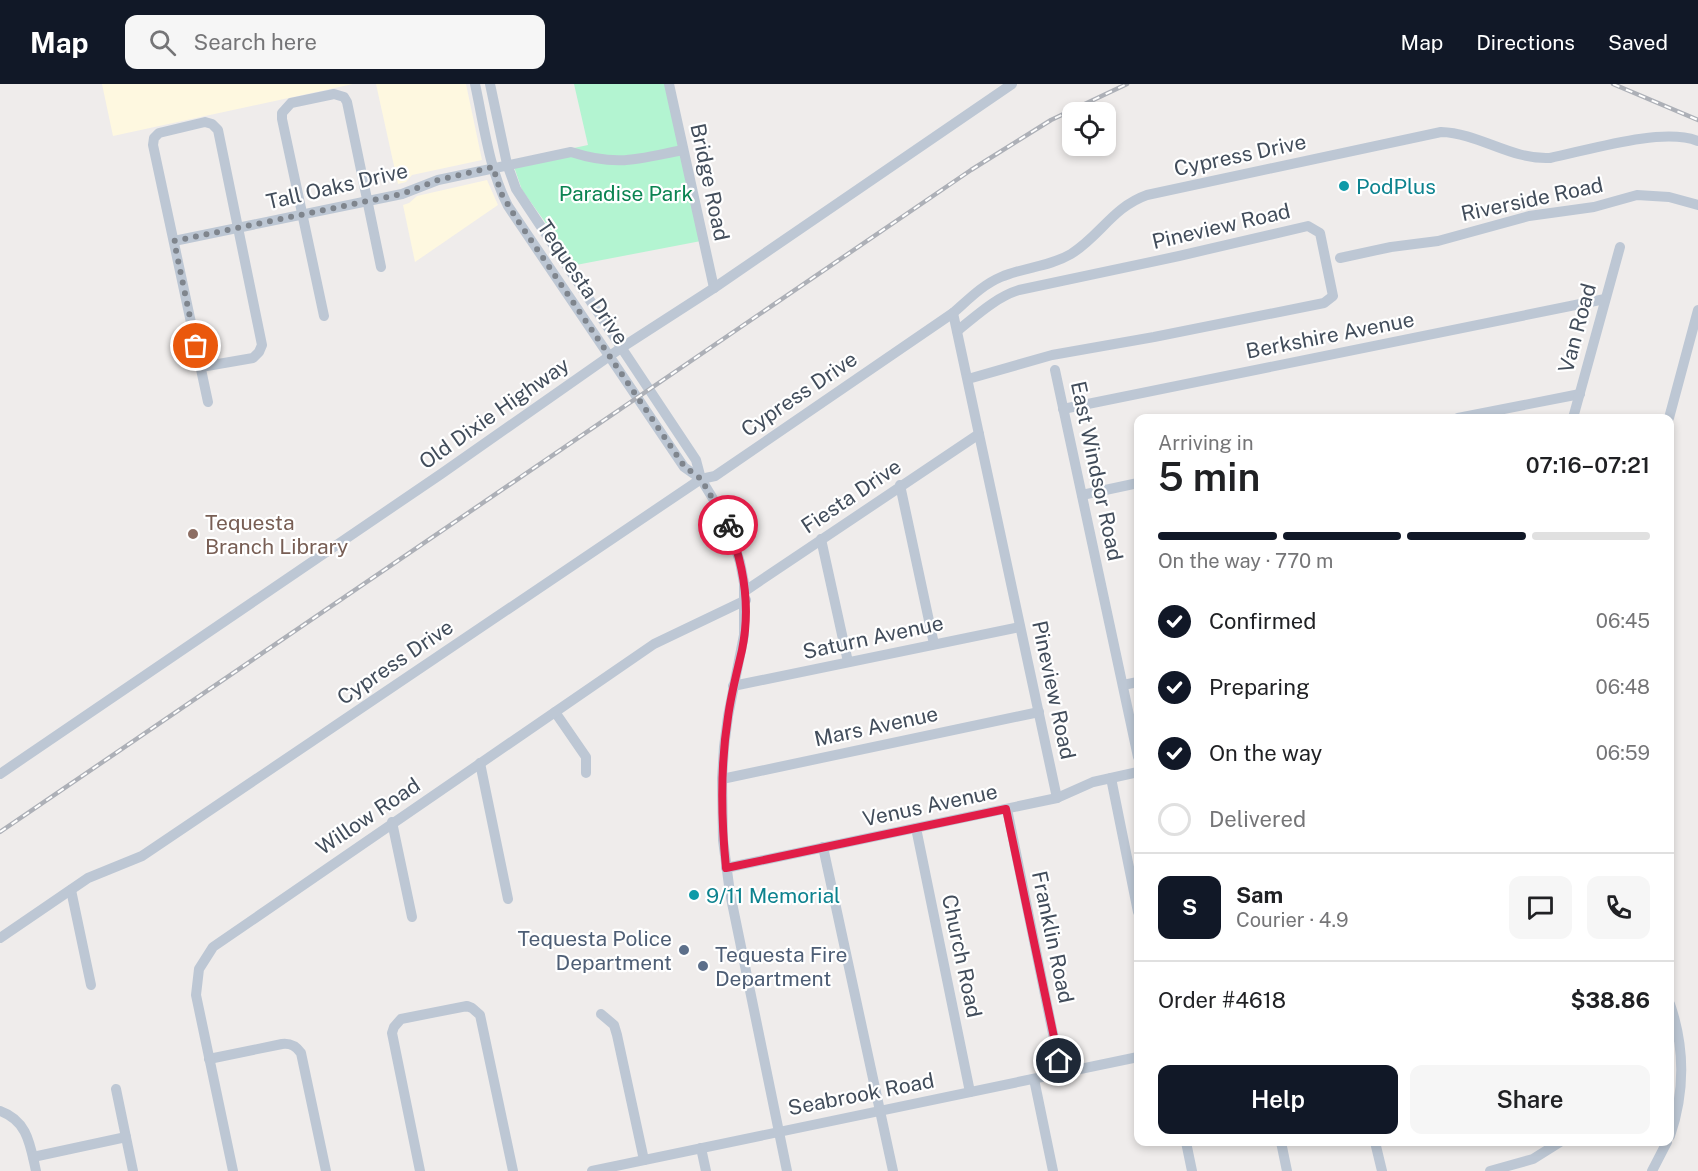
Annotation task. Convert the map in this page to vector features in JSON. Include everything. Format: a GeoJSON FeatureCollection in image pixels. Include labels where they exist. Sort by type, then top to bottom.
{"type":"FeatureCollection","features":[{"type":"Feature","properties":{"kind":"street","name":"Tequesta Drive"},"geometry":{"type":"LineString","coordinates":[[475,84],[493,167],[501,193],[508,206],[684,466],[701,479]]}},
{"type":"Feature","properties":{"kind":"street","name":"Tequesta Drive"},"geometry":{"type":"LineString","coordinates":[[490,84],[507,164],[523,202],[696,460],[701,479],[726,520],[740,562],[745,595],[744,635],[726,726],[722,819],[726,868],[787,1171]]}},
{"type":"Feature","properties":{"kind":"street","name":"Bridge Road"},"geometry":{"type":"LineString","coordinates":[[669,84],[714,288]]}},
{"type":"Feature","properties":{"kind":"street","name":"Old Dixie Highway"},"geometry":{"type":"LineString","coordinates":[[0,774],[431,481],[621,348],[714,288],[1012,84]]}},
{"type":"Feature","properties":{"kind":"street"},"geometry":{"type":"LineString","coordinates":[[324,316],[282,119],[282,112],[291,103],[334,94],[344,98],[347,102],[381,267]]}},
{"type":"Feature","properties":{"kind":"street"},"geometry":{"type":"LineString","coordinates":[[201,367],[253,358],[262,345],[218,130],[212,124],[205,122],[159,133],[154,138],[153,146],[208,402]]}},
{"type":"Feature","properties":{"kind":"street","name":"Cypress Drive"},"geometry":{"type":"LineString","coordinates":[[0,939],[103,871],[142,856],[701,479],[715,476],[950,314],[983,286],[1015,272],[1052,263],[1074,252],[1120,208],[1147,195],[1441,132],[1463,135],[1522,156],[1539,159],[1657,136],[1680,136],[1698,141]]}},
{"type":"Feature","properties":{"kind":"street","name":"Tall Oaks Drive"},"geometry":{"type":"LineString","coordinates":[[174,241],[402,194],[438,180],[571,152],[606,161],[626,161],[683,150]]}},
{"type":"Feature","properties":{"kind":"street","name":"Riverside Road"},"geometry":{"type":"LineString","coordinates":[[1340,258],[1391,247],[1438,241],[1529,216],[1594,207],[1637,195],[1662,196],[1698,205]]}},
{"type":"Feature","properties":{"kind":"street","name":"Pineview Road"},"geometry":{"type":"LineString","coordinates":[[957,331],[994,303],[1019,290],[1308,226],[1320,233],[1333,296],[1324,303],[1052,355],[968,379]]}},
{"type":"Feature","properties":{"kind":"street","name":"Van Road"},"geometry":{"type":"LineString","coordinates":[[1574,414],[1620,247]]}},
{"type":"Feature","properties":{"kind":"street","name":"Berkshire Avenue"},"geometry":{"type":"LineString","coordinates":[[1064,409],[1605,299]]}},
{"type":"Feature","properties":{"kind":"street"},"geometry":{"type":"LineString","coordinates":[[1670,414],[1698,310]]}},
{"type":"Feature","properties":{"kind":"street","name":"Pineview Road"},"geometry":{"type":"LineString","coordinates":[[950,314],[957,331],[968,379],[1057,798]]}},
{"type":"Feature","properties":{"kind":"street","name":"East Windsor Road"},"geometry":{"type":"LineString","coordinates":[[1055,370],[1134,738]]}},
{"type":"Feature","properties":{"kind":"street"},"geometry":{"type":"LineString","coordinates":[[1478,414],[1580,394]]}},
{"type":"Feature","properties":{"kind":"street","name":"Fiesta Drive"},"geometry":{"type":"LineString","coordinates":[[745,595],[821,539],[979,434]]}},
{"type":"Feature","properties":{"kind":"street"},"geometry":{"type":"LineString","coordinates":[[1082,495],[1134,484]]}},
{"type":"Feature","properties":{"kind":"street"},"geometry":{"type":"LineString","coordinates":[[900,485],[934,644]]}},
{"type":"Feature","properties":{"kind":"street"},"geometry":{"type":"LineString","coordinates":[[821,539],[848,662]]}},
{"type":"Feature","properties":{"kind":"street","name":"Willow Road"},"geometry":{"type":"LineString","coordinates":[[232,1171],[196,988],[199,969],[208,952],[222,938],[654,644],[745,595]]}},
{"type":"Feature","properties":{"kind":"street","name":"Saturn Avenue"},"geometry":{"type":"LineString","coordinates":[[733,686],[1020,627]]}},
{"type":"Feature","properties":{"kind":"street"},"geometry":{"type":"LineString","coordinates":[[1123,685],[1134,683]]}},
{"type":"Feature","properties":{"kind":"street"},"geometry":{"type":"LineString","coordinates":[[555,712],[586,757],[586,773]]}},
{"type":"Feature","properties":{"kind":"street","name":"Mars Avenue"},"geometry":{"type":"LineString","coordinates":[[722,778],[1039,712]]}},
{"type":"Feature","properties":{"kind":"street"},"geometry":{"type":"LineString","coordinates":[[480,763],[508,898]]}},
{"type":"Feature","properties":{"kind":"street","name":"Venus Avenue"},"geometry":{"type":"LineString","coordinates":[[726,868],[1057,798],[1093,782],[1134,773]]}},
{"type":"Feature","properties":{"kind":"street"},"geometry":{"type":"LineString","coordinates":[[1111,778],[1134,892]]}},
{"type":"Feature","properties":{"kind":"street","name":"Franklin Road"},"geometry":{"type":"LineString","coordinates":[[1006,809],[1061,1073]]}},
{"type":"Feature","properties":{"kind":"street"},"geometry":{"type":"LineString","coordinates":[[392,822],[412,917]]}},
{"type":"Feature","properties":{"kind":"street","name":"Church Road"},"geometry":{"type":"LineString","coordinates":[[916,828],[970,1092]]}},
{"type":"Feature","properties":{"kind":"street"},"geometry":{"type":"LineString","coordinates":[[823,847],[893,1171]]}},
{"type":"Feature","properties":{"kind":"street"},"geometry":{"type":"LineString","coordinates":[[71,890],[91,985]]}},
{"type":"Feature","properties":{"kind":"street"},"geometry":{"type":"LineString","coordinates":[[420,1171],[392,1033],[401,1019],[467,1006],[480,1015],[513,1171]]}},
{"type":"Feature","properties":{"kind":"street"},"geometry":{"type":"LineString","coordinates":[[601,1014],[614,1025],[617,1035],[644,1160]]}},
{"type":"Feature","properties":{"kind":"street"},"geometry":{"type":"LineString","coordinates":[[1674,1018],[1678,1032],[1682,1073],[1674,1120]]}},
{"type":"Feature","properties":{"kind":"street"},"geometry":{"type":"LineString","coordinates":[[209,1059],[282,1044],[298,1048],[301,1053],[326,1171]]}},
{"type":"Feature","properties":{"kind":"street","name":"Seabrook Road"},"geometry":{"type":"LineString","coordinates":[[592,1171],[1134,1058]]}},
{"type":"Feature","properties":{"kind":"street"},"geometry":{"type":"LineString","coordinates":[[1034,1078],[1051,1171]]}},
{"type":"Feature","properties":{"kind":"street"},"geometry":{"type":"LineString","coordinates":[[116,1089],[133,1171]]}},
{"type":"Feature","properties":{"kind":"street"},"geometry":{"type":"LineString","coordinates":[[0,1111],[12,1116],[20,1123],[28,1137],[36,1171]]}},
{"type":"Feature","properties":{"kind":"street"},"geometry":{"type":"LineString","coordinates":[[33,1157],[126,1137]]}},
{"type":"Feature","properties":{"kind":"street"},"geometry":{"type":"LineString","coordinates":[[1187,1146],[1192,1171]]}},
{"type":"Feature","properties":{"kind":"street"},"geometry":{"type":"LineString","coordinates":[[1282,1146],[1287,1171]]}},
{"type":"Feature","properties":{"kind":"street"},"geometry":{"type":"LineString","coordinates":[[1376,1146],[1382,1171]]}},
{"type":"Feature","properties":{"kind":"street"},"geometry":{"type":"LineString","coordinates":[[1490,1171],[1533,1159],[1554,1146]]}},
{"type":"Feature","properties":{"kind":"street"},"geometry":{"type":"LineString","coordinates":[[1652,1171],[1665,1146]]}},
{"type":"Feature","properties":{"kind":"street"},"geometry":{"type":"LineString","coordinates":[[701,1148],[706,1171]]}},
{"type":"Feature","properties":{"kind":"shaded area"},"geometry":{"type":"Polygon","coordinates":[[[102,84],[353,84],[113,136],[102,84]]]}},
{"type":"Feature","properties":{"kind":"shaded area"},"geometry":{"type":"Polygon","coordinates":[[[376,84],[466,84],[482,160],[412,175],[406,182],[398,184],[376,84]]]}},
{"type":"Feature","properties":{"kind":"shaded area"},"geometry":{"type":"Polygon","coordinates":[[[487,180],[498,205],[415,262],[403,205],[417,196],[487,180]]]}},
{"type":"Feature","properties":{"kind":"green space","name":"Paradise Park"},"geometry":{"type":"Polygon","coordinates":[[[574,84],[666,84],[701,241],[576,265],[522,190],[512,161],[588,145],[574,84]]]}},
{"type":"Feature","properties":{"kind":"railway"},"geometry":{"type":"LineString","coordinates":[[0,832],[971,170],[1051,120],[1127,84]]}},
{"type":"Feature","properties":{"kind":"railway"},"geometry":{"type":"LineString","coordinates":[[1613,84],[1698,120]]}},
{"type":"Feature","properties":{"kind":"way so far"},"geometry":{"type":"LineString","coordinates":[[196,346],[174,241],[402,194],[438,180],[493,167],[501,193],[508,206],[684,466],[701,479],[728,525]]}},
{"type":"Feature","properties":{"kind":"place","name":"PodPlus"},"geometry":{"type":"Point","coordinates":[1344,186]}},
{"type":"Feature","properties":{"kind":"place","name":"Tequesta Branch Library"},"geometry":{"type":"Point","coordinates":[193,534]}},
{"type":"Feature","properties":{"kind":"place","name":"9/11 Memorial"},"geometry":{"type":"Point","coordinates":[694,895]}},
{"type":"Feature","properties":{"kind":"place","name":"Tequesta Police Department"},"geometry":{"type":"Point","coordinates":[684,950]}},
{"type":"Feature","properties":{"kind":"place","name":"Tequesta Fire Department"},"geometry":{"type":"Point","coordinates":[703,966]}},
{"type":"Feature","properties":{"kind":"route"},"geometry":{"type":"LineString","coordinates":[[728,525],[744,583],[746,620],[730,701],[724,747],[722,809],[726,868],[1006,809],[1059,1061]]}}]}
